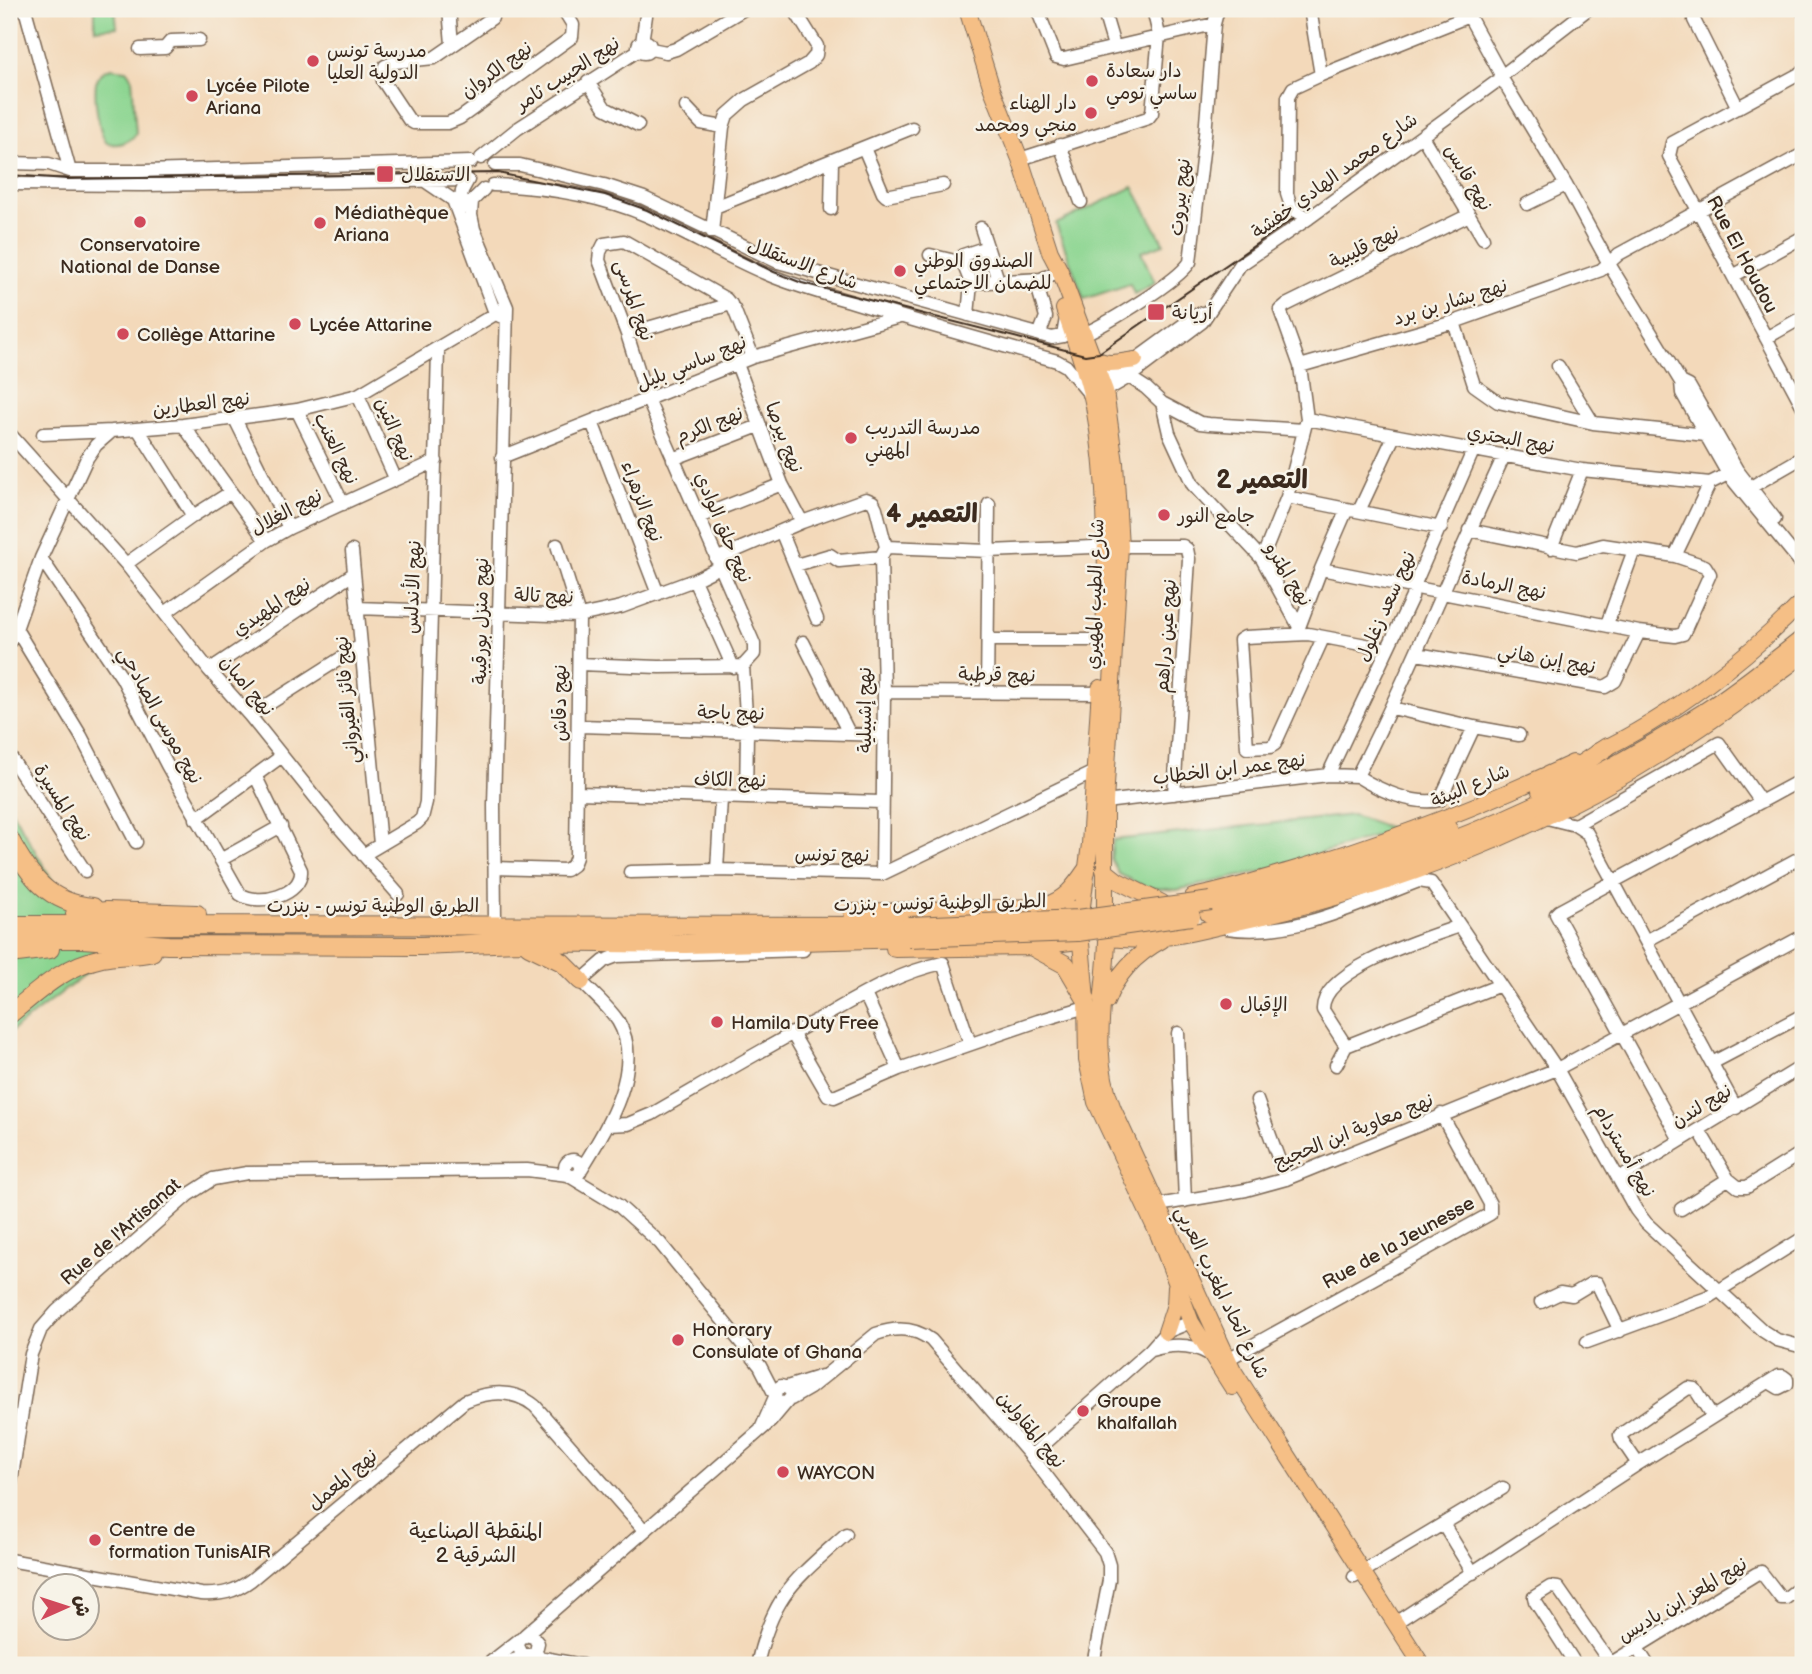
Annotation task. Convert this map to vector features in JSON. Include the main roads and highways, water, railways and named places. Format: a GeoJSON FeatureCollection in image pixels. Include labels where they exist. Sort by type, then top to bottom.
{"type":"FeatureCollection","features":[{"type":"Feature","properties":{"kind":"highway","name":"الطريق الوطنية تونس - بنزرت"},"geometry":{"type":"LineString","coordinates":[[9,925],[669,925],[909,932],[1078,932],[1213,913],[1272,900],[1396,861],[1524,811],[1611,768],[1707,711],[1803,626]]}},
{"type":"Feature","properties":{"kind":"highway","name":"الطريق الوطنية تونس - بنزرت"},"geometry":{"type":"LineString","coordinates":[[1213,913],[1454,827],[1541,791],[1607,758],[1803,639]]}},
{"type":"Feature","properties":{"kind":"highway"},"geometry":{"type":"LineString","coordinates":[[1541,791],[1606,747]]}},
{"type":"Feature","properties":{"kind":"highway"},"geometry":{"type":"LineString","coordinates":[[9,838],[24,866],[43,887],[63,901],[107,911],[299,916],[370,924]]}},
{"type":"Feature","properties":{"kind":"highway"},"geometry":{"type":"LineString","coordinates":[[1037,908],[1057,903],[1095,870]]}},
{"type":"Feature","properties":{"kind":"highway"},"geometry":{"type":"LineString","coordinates":[[669,925],[739,917],[1079,908]]}},
{"type":"Feature","properties":{"kind":"highway"},"geometry":{"type":"LineString","coordinates":[[9,914],[93,914],[107,911]]}},
{"type":"Feature","properties":{"kind":"highway","name":"الطريق الوطنية تونس - بنزرت"},"geometry":{"type":"LineString","coordinates":[[9,939],[82,939],[167,944],[421,946],[519,942],[686,944],[909,932]]}},
{"type":"Feature","properties":{"kind":"highway"},"geometry":{"type":"LineString","coordinates":[[9,954],[42,949],[106,946],[122,942]]}},
{"type":"Feature","properties":{"kind":"highway"},"geometry":{"type":"LineString","coordinates":[[519,942],[553,957],[581,981]]}},
{"type":"Feature","properties":{"kind":"highway"},"geometry":{"type":"LineString","coordinates":[[686,944],[803,950],[1031,946],[1079,942]]}},
{"type":"Feature","properties":{"kind":"highway"},"geometry":{"type":"LineString","coordinates":[[9,1015],[53,978],[73,967],[102,958],[149,953],[167,944]]}},
{"type":"Feature","properties":{"kind":"highway"},"geometry":{"type":"LineString","coordinates":[[1031,946],[1066,965],[1077,980],[1086,1003]]}},
{"type":"Feature","properties":{"kind":"main road","name":"شارع الطيب المهيري"},"geometry":{"type":"LineString","coordinates":[[967,9],[992,89],[1020,159],[1050,252],[1051,275],[1096,388]]}},
{"type":"Feature","properties":{"kind":"main road","name":"شارع الطيب المهيري"},"geometry":{"type":"LineString","coordinates":[[1051,275],[1084,334],[1093,356],[1102,464],[1114,546],[1105,693],[1094,772],[1095,870],[1106,907]]}},
{"type":"Feature","properties":{"kind":"main road"},"geometry":{"type":"LineString","coordinates":[[1093,356],[1100,362],[1110,363],[1135,360]]}},
{"type":"Feature","properties":{"kind":"main road","name":"شارع الطيب المهيري"},"geometry":{"type":"LineString","coordinates":[[1079,908],[1095,870],[1105,802],[1103,640],[1114,546]]}},
{"type":"Feature","properties":{"kind":"main road","name":"شارع البيئة"},"geometry":{"type":"LineString","coordinates":[[1106,907],[1116,910],[1162,903],[1266,878],[1388,840],[1493,799],[1606,747],[1696,692],[1745,654],[1803,601]]}},
{"type":"Feature","properties":{"kind":"main road"},"geometry":{"type":"LineString","coordinates":[[1101,1017],[1111,989],[1131,961],[1147,948],[1213,913],[1287,910],[1404,874],[1464,852],[1543,817],[1666,751],[1803,655]]}},
{"type":"Feature","properties":{"kind":"main road"},"geometry":{"type":"LineString","coordinates":[[1095,870],[1162,903]]}},
{"type":"Feature","properties":{"kind":"main road"},"geometry":{"type":"LineString","coordinates":[[1109,940],[1115,922],[1106,907],[1094,903],[1079,908],[1071,922],[1072,929],[1079,942],[1095,947],[1109,940],[1130,941],[1172,935]]}},
{"type":"Feature","properties":{"kind":"main road","name":"شارع اتحاد المغرب العربي"},"geometry":{"type":"LineString","coordinates":[[1109,940],[1101,1017],[1100,1060],[1105,1089],[1228,1359],[1410,1665]]}},
{"type":"Feature","properties":{"kind":"main road","name":"شارع اتحاد المغرب العربي"},"geometry":{"type":"LineString","coordinates":[[1079,942],[1086,1003],[1087,1060],[1096,1102],[1159,1236],[1191,1322],[1209,1354],[1422,1665]]}},
{"type":"Feature","properties":{"kind":"main road"},"geometry":{"type":"LineString","coordinates":[[1166,1332],[1177,1292],[1174,1275]]}},
{"type":"Feature","properties":{"kind":"main road"},"geometry":{"type":"LineString","coordinates":[[1191,1322],[1209,1335],[1228,1359]]}},
{"type":"Feature","properties":{"kind":"tram line"},"geometry":{"type":"LineString","coordinates":[[9,175],[67,179],[498,173],[605,195],[647,210],[802,283],[1085,355],[1099,353],[1294,218]]}},
{"type":"Feature","properties":{"kind":"place","name":"مدرسة تونس الدولية العليا"},"geometry":{"type":"Point","coordinates":[313,61]}},
{"type":"Feature","properties":{"kind":"place","name":"دار سعادة ساسي تومي"},"geometry":{"type":"Point","coordinates":[1092,81]}},
{"type":"Feature","properties":{"kind":"place","name":"Lycée Pilote Ariana"},"geometry":{"type":"Point","coordinates":[192,96]}},
{"type":"Feature","properties":{"kind":"place","name":"دار الهناء منجي ومحمد"},"geometry":{"type":"Point","coordinates":[1091,113]}},
{"type":"Feature","properties":{"kind":"place","name":"الاستقلال"},"geometry":{"type":"Point","coordinates":[385,174]}},
{"type":"Feature","properties":{"kind":"place","name":"Conservatoire National de Danse"},"geometry":{"type":"Point","coordinates":[140,222]}},
{"type":"Feature","properties":{"kind":"place","name":"Médiathèque Ariana"},"geometry":{"type":"Point","coordinates":[320,223]}},
{"type":"Feature","properties":{"kind":"place","name":"الصندوق الوطني للضمان الاجتماعي"},"geometry":{"type":"Point","coordinates":[900,271]}},
{"type":"Feature","properties":{"kind":"place","name":"أريانة"},"geometry":{"type":"Point","coordinates":[1156,312]}},
{"type":"Feature","properties":{"kind":"place","name":"Lycée Attarine"},"geometry":{"type":"Point","coordinates":[295,324]}},
{"type":"Feature","properties":{"kind":"place","name":"Collège Attarine"},"geometry":{"type":"Point","coordinates":[123,334]}},
{"type":"Feature","properties":{"kind":"place","name":"مدرسة التدريب المهني"},"geometry":{"type":"Point","coordinates":[851,438]}},
{"type":"Feature","properties":{"kind":"place","name":"جامع النور"},"geometry":{"type":"Point","coordinates":[1164,515]}},
{"type":"Feature","properties":{"kind":"place","name":"الإقبال"},"geometry":{"type":"Point","coordinates":[1226,1004]}},
{"type":"Feature","properties":{"kind":"place","name":"Hamila Duty Free"},"geometry":{"type":"Point","coordinates":[717,1022]}},
{"type":"Feature","properties":{"kind":"place","name":"Honorary Consulate of Ghana"},"geometry":{"type":"Point","coordinates":[678,1340]}},
{"type":"Feature","properties":{"kind":"place","name":"Groupe khalfallah"},"geometry":{"type":"Point","coordinates":[1083,1411]}},
{"type":"Feature","properties":{"kind":"place","name":"WAYCON"},"geometry":{"type":"Point","coordinates":[783,1472]}},
{"type":"Feature","properties":{"kind":"place","name":"Centre de formation TunisAIR"},"geometry":{"type":"Point","coordinates":[95,1540]}},
{"type":"Feature","properties":{"kind":"district","name":"التعمير 2"},"geometry":{"type":"Point","coordinates":[1262,479]}},
{"type":"Feature","properties":{"kind":"district","name":"التعمير 4"},"geometry":{"type":"Point","coordinates":[932,513]}},
{"type":"Feature","properties":{"kind":"district","name":"المنقطة الصناعية الشرقية 2"},"geometry":{"type":"Point","coordinates":[476,1543]}}]}
